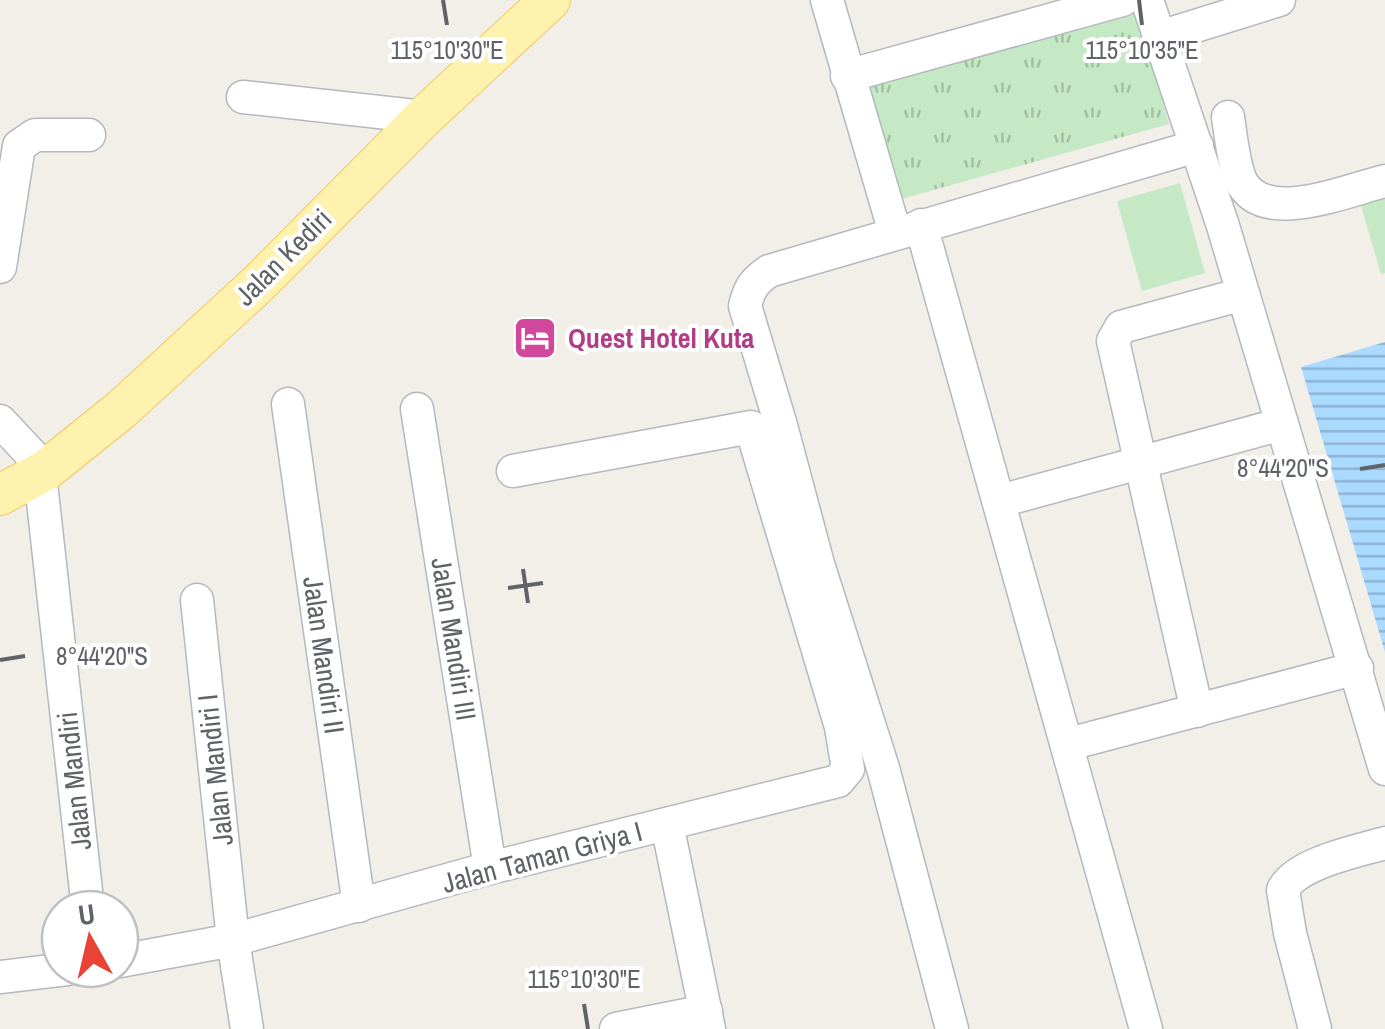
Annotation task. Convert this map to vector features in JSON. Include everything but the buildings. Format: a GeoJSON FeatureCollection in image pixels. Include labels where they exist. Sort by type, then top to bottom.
{"type":"FeatureCollection","features":[{"type":"Feature","properties":{"kind":"main road","name":"Jalan Kediri"},"geometry":{"type":"LineString","coordinates":[[0,495],[43,472],[122,410],[550,0]]}},
{"type":"Feature","properties":{"kind":"street"},"geometry":{"type":"LineString","coordinates":[[827,0],[847,76],[908,229],[1000,500],[1146,1029]]}},
{"type":"Feature","properties":{"kind":"street"},"geometry":{"type":"LineString","coordinates":[[847,76],[1122,0]]}},
{"type":"Feature","properties":{"kind":"street"},"geometry":{"type":"LineString","coordinates":[[1147,0],[1243,294],[1385,770]]}},
{"type":"Feature","properties":{"kind":"street"},"geometry":{"type":"LineString","coordinates":[[1160,37],[1279,0]]}},
{"type":"Feature","properties":{"kind":"street"},"geometry":{"type":"LineString","coordinates":[[243,97],[424,117]]}},
{"type":"Feature","properties":{"kind":"street"},"geometry":{"type":"LineString","coordinates":[[1228,117],[1241,182],[1252,197],[1272,204],[1296,204],[1385,180]]}},
{"type":"Feature","properties":{"kind":"street"},"geometry":{"type":"LineString","coordinates":[[0,267],[19,146],[35,134],[89,134]]}},
{"type":"Feature","properties":{"kind":"street"},"geometry":{"type":"LineString","coordinates":[[854,723],[818,564],[744,306],[756,280],[769,271],[1196,146]]}},
{"type":"Feature","properties":{"kind":"street"},"geometry":{"type":"LineString","coordinates":[[1197,710],[1113,348],[1114,335],[1121,327],[1243,294]]}},
{"type":"Feature","properties":{"kind":"street","name":"Jalan Mandiri II"},"geometry":{"type":"LineString","coordinates":[[288,404],[359,906]]}},
{"type":"Feature","properties":{"kind":"street","name":"Jalan Mandiri III"},"geometry":{"type":"LineString","coordinates":[[417,409],[490,868]]}},
{"type":"Feature","properties":{"kind":"street"},"geometry":{"type":"LineString","coordinates":[[0,421],[43,472]]}},
{"type":"Feature","properties":{"kind":"street"},"geometry":{"type":"LineString","coordinates":[[1000,500],[1282,424]]}},
{"type":"Feature","properties":{"kind":"street"},"geometry":{"type":"LineString","coordinates":[[513,471],[750,427],[854,723],[952,1029]]}},
{"type":"Feature","properties":{"kind":"street","name":"Jalan Mandiri"},"geometry":{"type":"LineString","coordinates":[[43,472],[86,889]]}},
{"type":"Feature","properties":{"kind":"street","name":"Jalan Mandiri I"},"geometry":{"type":"LineString","coordinates":[[197,600],[232,940],[247,1029]]}},
{"type":"Feature","properties":{"kind":"street"},"geometry":{"type":"LineString","coordinates":[[1069,744],[1357,668]]}},
{"type":"Feature","properties":{"kind":"street","name":"Jalan Taman Griya I"},"geometry":{"type":"LineString","coordinates":[[140,957],[232,940],[490,868],[838,781],[848,769],[854,723]]}},
{"type":"Feature","properties":{"kind":"street"},"geometry":{"type":"LineString","coordinates":[[616,1029],[707,1020],[667,824]]}},
{"type":"Feature","properties":{"kind":"street"},"geometry":{"type":"LineString","coordinates":[[1315,1029],[1283,890],[1291,878],[1320,863],[1385,843]]}},
{"type":"Feature","properties":{"kind":"street"},"geometry":{"type":"LineString","coordinates":[[0,977],[40,972]]}},
{"type":"Feature","properties":{"kind":"green space"},"geometry":{"type":"Polygon","coordinates":[[[1136,4],[1169,124],[898,200],[864,80],[1136,4]]]}},
{"type":"Feature","properties":{"kind":"green space"},"geometry":{"type":"Polygon","coordinates":[[[1180,183],[1205,273],[1142,291],[1117,201],[1180,183]]]}},
{"type":"Feature","properties":{"kind":"green space"},"geometry":{"type":"Polygon","coordinates":[[[1385,192],[1385,273],[1381,274],[1359,199],[1385,192]]]}},
{"type":"Feature","properties":{"kind":"water"},"geometry":{"type":"Polygon","coordinates":[[[1385,342],[1385,652],[1301,367],[1385,342]]]}},
{"type":"Feature","properties":{"kind":"place","name":"Quest Hotel Kuta"},"geometry":{"type":"Point","coordinates":[535,338]}}]}
